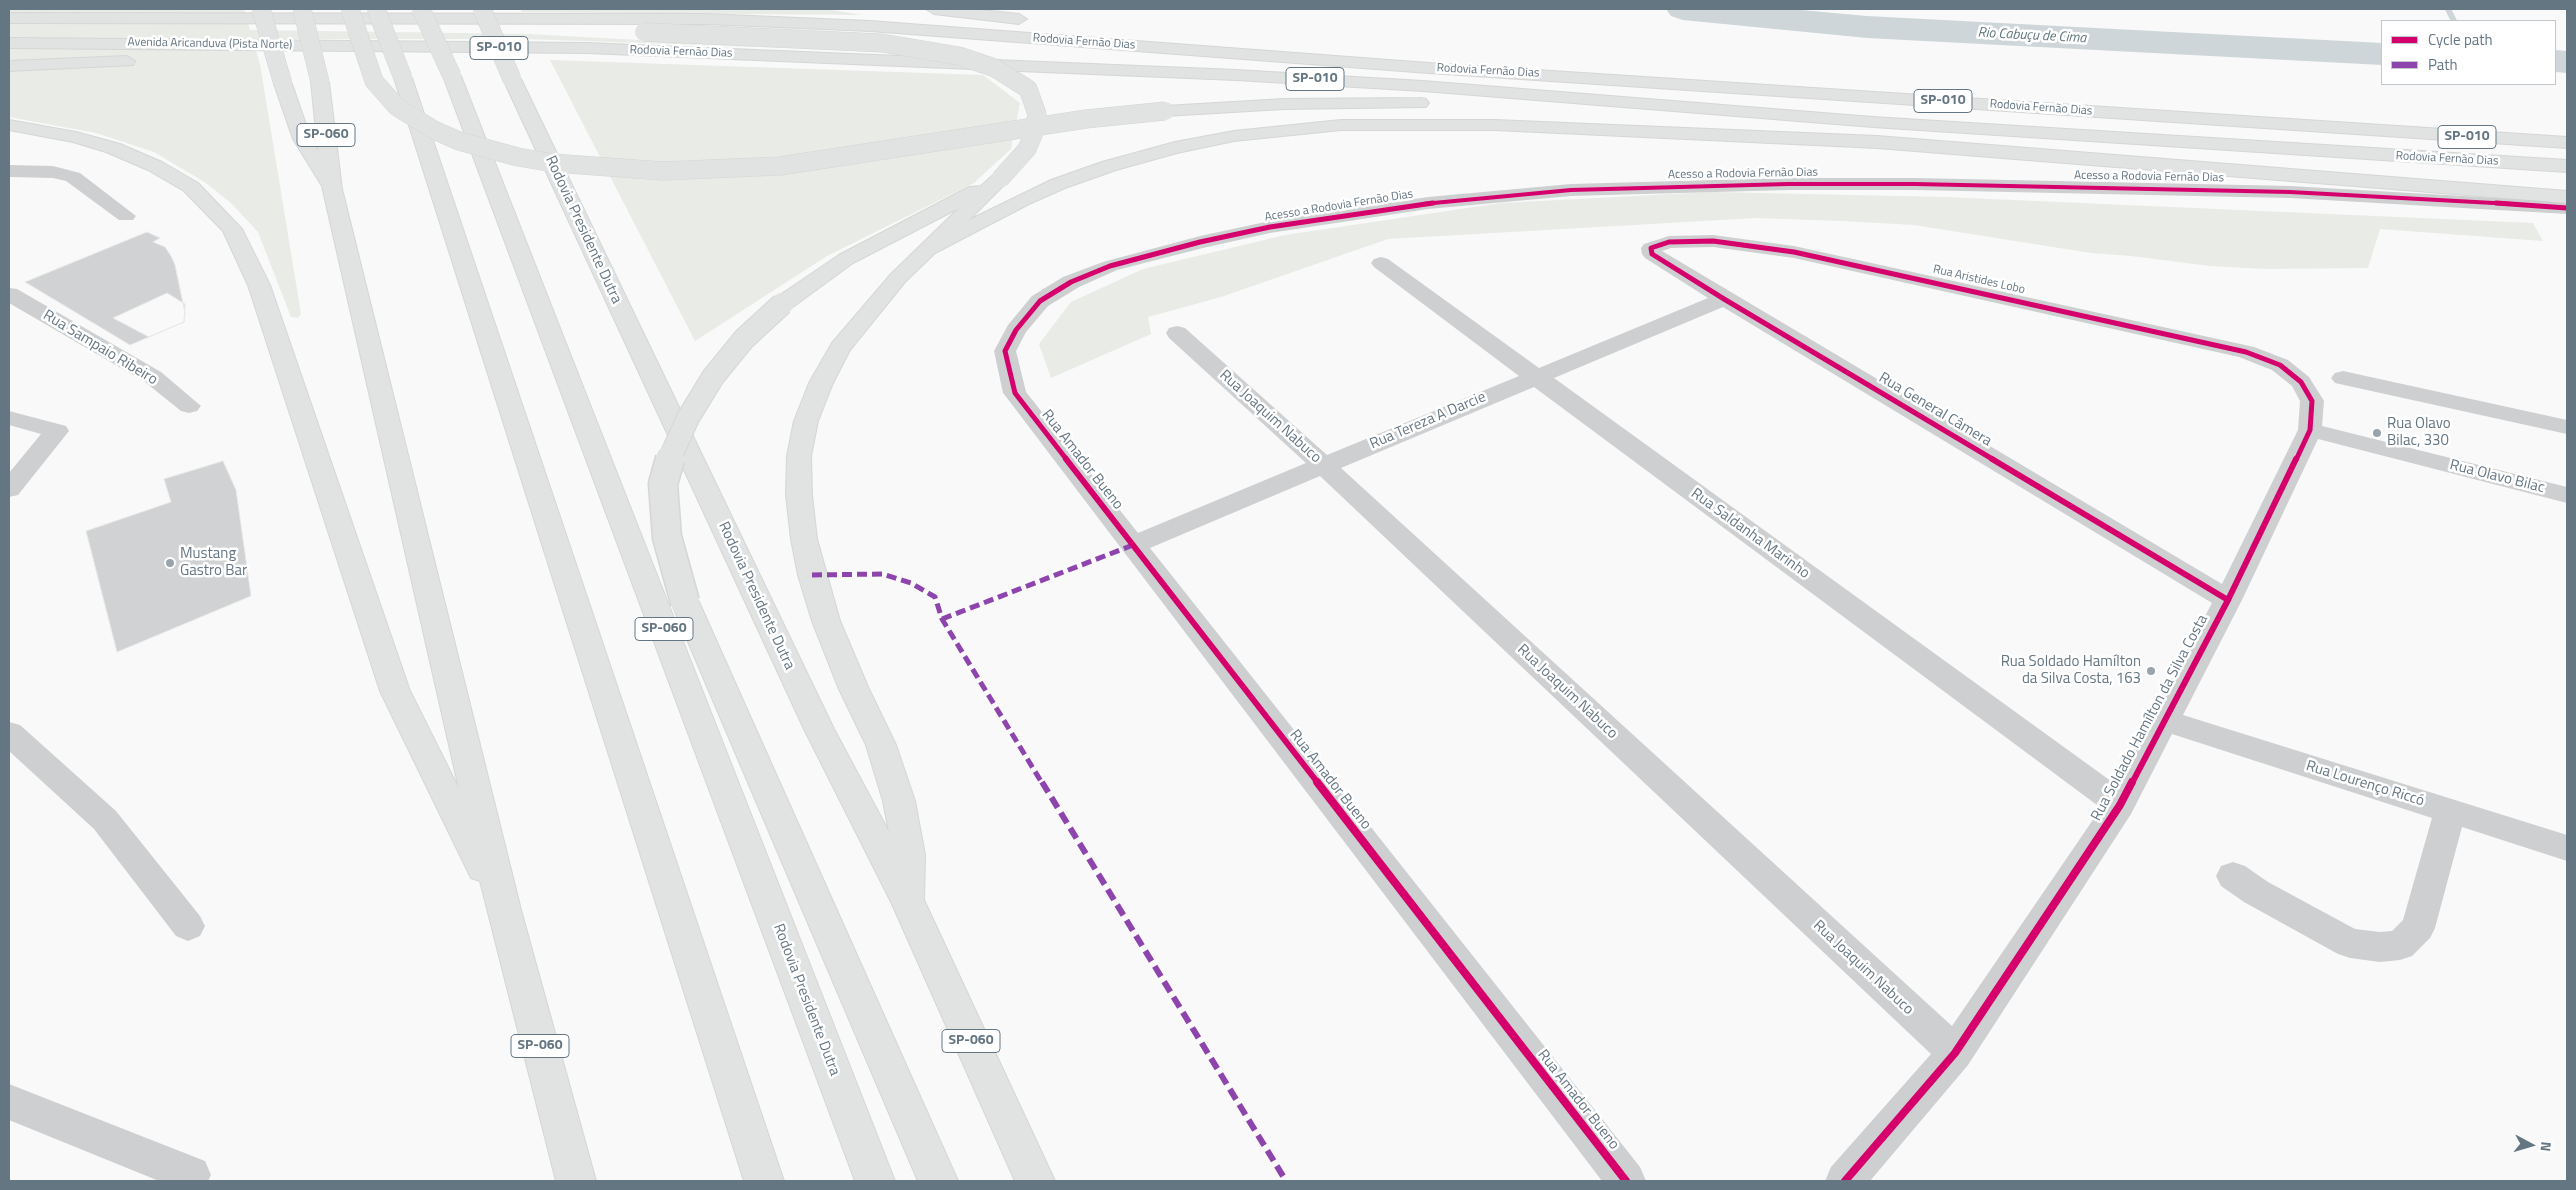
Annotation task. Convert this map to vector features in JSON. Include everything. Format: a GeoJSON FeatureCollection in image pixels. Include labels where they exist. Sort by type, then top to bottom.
{"type":"FeatureCollection","features":[{"type":"Feature","properties":{"kind":"highway"},"geometry":{"type":"LineString","coordinates":[[261,9],[283,84],[302,139],[332,189]]}},
{"type":"Feature","properties":{"kind":"highway","name":"SP-060"},"geometry":{"type":"LineString","coordinates":[[302,9],[320,82],[332,189],[504,910],[576,1181]]}},
{"type":"Feature","properties":{"kind":"highway"},"geometry":{"type":"LineString","coordinates":[[350,9],[374,81],[396,107],[413,119],[459,140],[487,149],[518,157],[580,166],[663,171],[780,166],[1086,118],[1284,104],[1441,104],[1637,120],[1694,133]]}},
{"type":"Feature","properties":{"kind":"highway"},"geometry":{"type":"LineString","coordinates":[[376,9],[403,78],[764,1181]]}},
{"type":"Feature","properties":{"kind":"highway","name":"Rodovia Presidente Dutra"},"geometry":{"type":"LineString","coordinates":[[422,9],[452,76],[875,1181]]}},
{"type":"Feature","properties":{"kind":"highway","name":"Rodovia Presidente Dutra"},"geometry":{"type":"LineString","coordinates":[[482,9],[512,79],[818,729],[908,901],[1034,1181]]}},
{"type":"Feature","properties":{"kind":"highway"},"geometry":{"type":"LineString","coordinates":[[926,11],[1032,20]]}},
{"type":"Feature","properties":{"kind":"highway"},"geometry":{"type":"LineString","coordinates":[[277,17],[882,43],[959,56],[995,68],[1028,89],[1037,114],[1034,135],[1027,148],[1000,179],[892,285],[840,348],[821,382],[806,421],[798,456],[799,494],[804,539],[812,575],[826,621],[853,687],[881,746],[899,801],[909,855],[908,901]]}},
{"type":"Feature","properties":{"kind":"highway","name":"Avenida Aricanduva (Pista Norte)"},"geometry":{"type":"LineString","coordinates":[[9,18],[407,18]]}},
{"type":"Feature","properties":{"kind":"highway","name":"Rodovia Fernão Dias"},"geometry":{"type":"LineString","coordinates":[[407,18],[705,19],[870,26],[1520,73],[2567,143]]}},
{"type":"Feature","properties":{"kind":"highway"},"geometry":{"type":"LineString","coordinates":[[1082,26],[1426,60],[1520,73]]}},
{"type":"Feature","properties":{"kind":"highway","name":"Avenida Aricanduva (Pista Norte)"},"geometry":{"type":"LineString","coordinates":[[9,43],[411,46]]}},
{"type":"Feature","properties":{"kind":"highway","name":"Rodovia Fernão Dias"},"geometry":{"type":"LineString","coordinates":[[411,46],[587,48],[1157,71],[1383,83],[1872,122],[2567,166]]}},
{"type":"Feature","properties":{"kind":"highway"},"geometry":{"type":"LineString","coordinates":[[9,66],[202,58],[541,54],[587,48]]}},
{"type":"Feature","properties":{"kind":"highway"},"geometry":{"type":"LineString","coordinates":[[931,248],[993,214],[1058,184],[1175,148],[1262,131],[1396,123],[1694,133],[1897,143],[2567,197]]}},
{"type":"Feature","properties":{"kind":"highway"},"geometry":{"type":"LineString","coordinates":[[9,125],[76,137],[113,148],[154,166],[191,187],[232,229],[259,285],[395,691],[504,910]]}},
{"type":"Feature","properties":{"kind":"highway"},"geometry":{"type":"LineString","coordinates":[[2366,129],[2454,127],[2567,132]]}},
{"type":"Feature","properties":{"kind":"highway"},"geometry":{"type":"LineString","coordinates":[[2386,156],[2423,165],[2567,178]]}},
{"type":"Feature","properties":{"kind":"highway"},"geometry":{"type":"LineString","coordinates":[[938,1181],[685,602],[667,537],[663,484],[669,461],[688,418],[713,377],[744,339],[782,304],[823,273],[853,255],[1000,179]]}},
{"type":"Feature","properties":{"kind":"street"},"geometry":{"type":"LineString","coordinates":[[9,171],[52,172],[72,177],[126,216]]}},
{"type":"Feature","properties":{"kind":"street","name":"Acesso a Rodovia Fernão Dias"},"geometry":{"type":"LineString","coordinates":[[1015,394],[1005,351],[1016,330],[1040,301],[1071,282],[1110,266],[1200,242],[1270,227],[1428,203],[1572,190],[1656,186],[1915,184],[2290,192],[2476,200],[2567,208]]}},
{"type":"Feature","properties":{"kind":"street","name":"Rua General Câmera"},"geometry":{"type":"LineString","coordinates":[[1669,242],[1656,245],[1650,251],[1724,298],[2228,600]]}},
{"type":"Feature","properties":{"kind":"street","name":"Rua Aristides Lobo"},"geometry":{"type":"LineString","coordinates":[[1669,242],[1731,243],[1794,252],[2246,352],[2280,366]]}},
{"type":"Feature","properties":{"kind":"street","name":"Rua Saldanha Marinho"},"geometry":{"type":"LineString","coordinates":[[1381,263],[2120,806]]}},
{"type":"Feature","properties":{"kind":"street","name":"Rua Sampaio Ribeiro"},"geometry":{"type":"LineString","coordinates":[[9,294],[153,377],[189,406]]}},
{"type":"Feature","properties":{"kind":"street","name":"Rua Tereza A Darcie"},"geometry":{"type":"LineString","coordinates":[[1133,545],[1724,298]]}},
{"type":"Feature","properties":{"kind":"street","name":"Rua Joaquim Nabuco"},"geometry":{"type":"LineString","coordinates":[[1177,332],[1324,466],[1955,1053]]}},
{"type":"Feature","properties":{"kind":"street","name":"Rua Soldado Hamílton da Silva Costa"},"geometry":{"type":"LineString","coordinates":[[1845,1181],[1955,1053],[2120,806],[2163,720],[2228,600],[2310,430],[2312,401],[2300,382],[2280,366]]}},
{"type":"Feature","properties":{"kind":"street"},"geometry":{"type":"LineString","coordinates":[[2343,378],[2567,427]]}},
{"type":"Feature","properties":{"kind":"street","name":"Rua Amador Bueno"},"geometry":{"type":"LineString","coordinates":[[1015,394],[1626,1181]]}},
{"type":"Feature","properties":{"kind":"street"},"geometry":{"type":"LineString","coordinates":[[9,418],[58,431],[9,489]]}},
{"type":"Feature","properties":{"kind":"street","name":"Rua Olavo Bilac"},"geometry":{"type":"LineString","coordinates":[[2310,430],[2567,495]]}},
{"type":"Feature","properties":{"kind":"street","name":"Rua Lourenço Riccó"},"geometry":{"type":"LineString","coordinates":[[2163,720],[2567,848]]}},
{"type":"Feature","properties":{"kind":"street"},"geometry":{"type":"LineString","coordinates":[[9,733],[105,820],[188,926]]}},
{"type":"Feature","properties":{"kind":"street"},"geometry":{"type":"LineString","coordinates":[[2233,876],[2263,896],[2350,943],[2380,948],[2400,945],[2418,928],[2450,811]]}},
{"type":"Feature","properties":{"kind":"street"},"geometry":{"type":"LineString","coordinates":[[9,1102],[190,1175]]}},
{"type":"Feature","properties":{"kind":"shaded area"},"geometry":{"type":"Polygon","coordinates":[[[9,9],[244,9],[250,30],[527,34],[789,48],[525,39],[253,39],[260,64],[301,314],[298,318],[291,317],[258,232],[231,203],[206,183],[154,152],[96,133],[9,117],[9,9]]]}},
{"type":"Feature","properties":{"kind":"shaded area"},"geometry":{"type":"Polygon","coordinates":[[[520,9],[826,9],[862,15],[522,12],[520,9]]]}},
{"type":"Feature","properties":{"kind":"shaded area"},"geometry":{"type":"Polygon","coordinates":[[[550,60],[983,75],[1020,103],[1011,149],[974,183],[827,256],[695,341],[550,60]]]}},
{"type":"Feature","properties":{"kind":"shaded area"},"geometry":{"type":"Polygon","coordinates":[[[1712,192],[1945,197],[2533,223],[2543,241],[2380,229],[2368,268],[2265,269],[2210,266],[2091,253],[1914,225],[1756,218],[1388,239],[1221,297],[1148,317],[1151,334],[1051,378],[1039,344],[1071,302],[1143,269],[1285,235],[1501,203],[1712,192]]]}},
{"type":"Feature","properties":{"kind":"building"},"geometry":{"type":"Polygon","coordinates":[[[147,232],[160,238],[153,242],[165,247],[175,265],[185,313],[184,322],[130,345],[25,282],[147,232]]]}},
{"type":"Feature","properties":{"kind":"building"},"geometry":{"type":"Polygon","coordinates":[[[167,293],[185,304],[184,322],[149,337],[113,318],[167,293]]]}},
{"type":"Feature","properties":{"kind":"building","name":"Mustang Gastro Bar"},"geometry":{"type":"Polygon","coordinates":[[[223,461],[236,490],[251,596],[117,652],[86,531],[171,502],[164,479],[223,461]]]}},
{"type":"Feature","properties":{"kind":"waterway","name":"Rio Cabuçu de Cima"},"geometry":{"type":"LineString","coordinates":[[1683,9],[1867,27],[2381,54]]}},
{"type":"Feature","properties":{"kind":"waterway"},"geometry":{"type":"LineString","coordinates":[[2448,9],[2454,20]]}},
{"type":"Feature","properties":{"kind":"waterway","name":"Rio Cabuçu de Cima"},"geometry":{"type":"LineString","coordinates":[[2556,61],[2567,62]]}},
{"type":"Feature","properties":{"kind":"marked path"},"geometry":{"type":"LineString","coordinates":[[942,619],[1133,545]]}},
{"type":"Feature","properties":{"kind":"marked path"},"geometry":{"type":"LineString","coordinates":[[812,575],[882,574],[911,583],[935,597],[942,619],[1286,1181]]}},
{"type":"Feature","properties":{"kind":"cycle path"},"geometry":{"type":"LineString","coordinates":[[1626,1181],[1015,393],[1005,351],[1016,330],[1040,301],[1071,282],[1110,266],[1200,242],[1270,227],[1428,203],[1571,190],[1788,184],[1915,184],[2290,192],[2476,201],[2567,208]]}},
{"type":"Feature","properties":{"kind":"cycle path"},"geometry":{"type":"LineString","coordinates":[[1845,1181],[1955,1053],[2120,805],[2228,600],[2310,430],[2312,401],[2301,382],[2280,365],[2246,352],[1794,252],[1713,241],[1669,242],[1651,248],[1652,254],[1724,299],[2228,600]]}},
{"type":"Feature","properties":{"kind":"place","name":"Rua Olavo Bilac, 330"},"geometry":{"type":"Point","coordinates":[2377,433]}},
{"type":"Feature","properties":{"kind":"place","name":"Mustang Gastro Bar"},"geometry":{"type":"Point","coordinates":[170,563]}},
{"type":"Feature","properties":{"kind":"place","name":"Rua Soldado Hamílton da Silva Costa, 163"},"geometry":{"type":"Point","coordinates":[2151,671]}}]}
